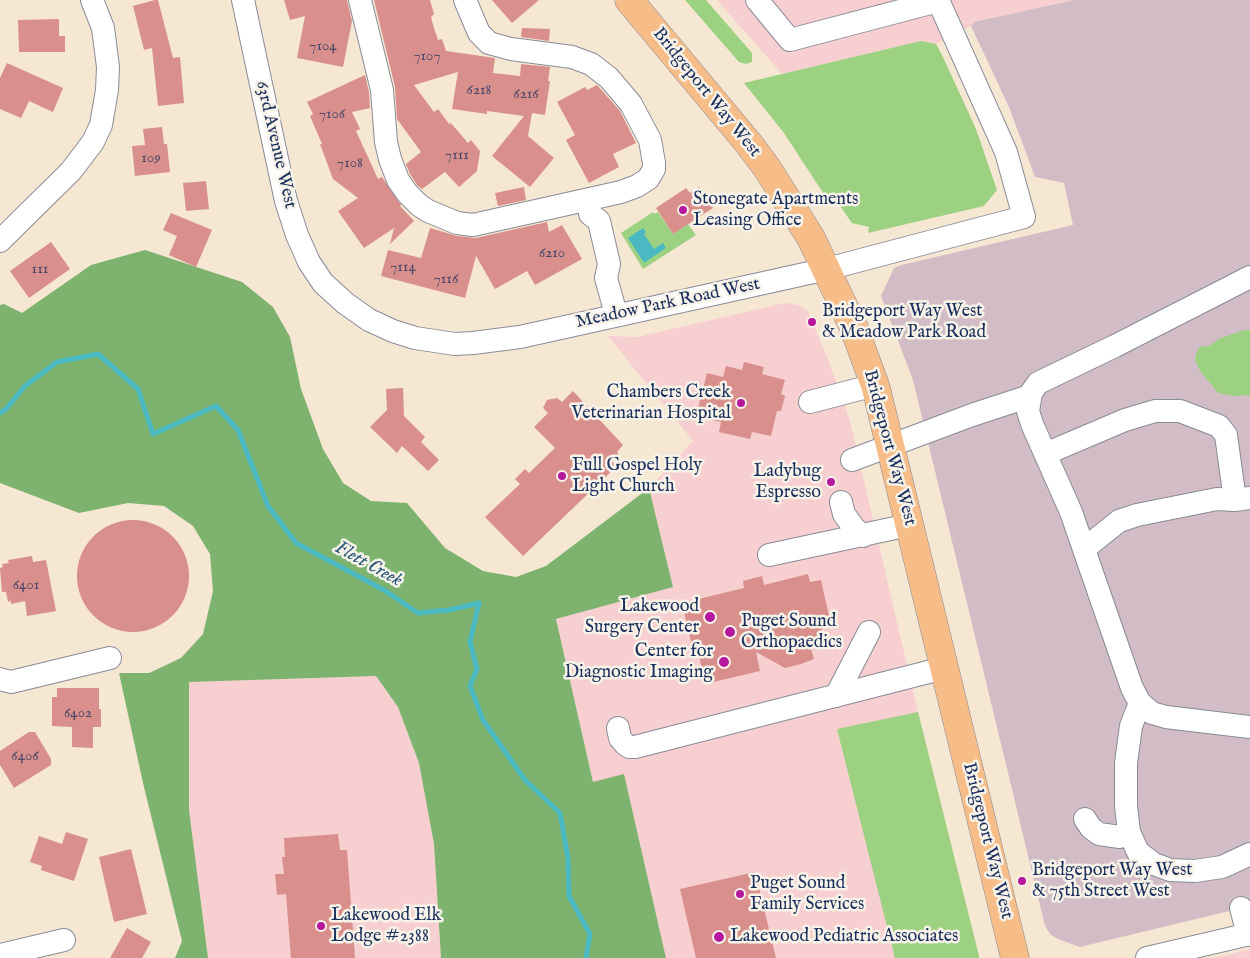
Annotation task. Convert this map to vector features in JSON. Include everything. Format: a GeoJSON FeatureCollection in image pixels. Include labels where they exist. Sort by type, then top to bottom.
{"type":"FeatureCollection","features":[{"type":"Feature","properties":{"kind":"main road","name":"Bridgeport Way West"},"geometry":{"type":"LineString","coordinates":[[629,0],[767,168],[808,232],[854,328],[874,385],[890,446],[1015,958]]}},
{"type":"Feature","properties":{"kind":"street"},"geometry":{"type":"LineString","coordinates":[[0,241],[70,171],[93,142],[101,124],[107,90],[108,67],[103,28],[92,0]]}},
{"type":"Feature","properties":{"kind":"street","name":"63rd Avenue West"},"geometry":{"type":"LineString","coordinates":[[242,0],[286,201],[297,235],[309,262],[323,283]]}},
{"type":"Feature","properties":{"kind":"street"},"geometry":{"type":"LineString","coordinates":[[360,0],[382,90],[387,147],[394,172],[406,193],[428,211],[456,223],[468,225],[588,207],[629,190],[648,178],[654,169],[654,158],[650,140],[639,117],[617,85],[591,64],[572,57],[511,50],[489,43],[479,33],[465,0]]}},
{"type":"Feature","properties":{"kind":"street"},"geometry":{"type":"LineString","coordinates":[[757,0],[790,40],[938,0]]}},
{"type":"Feature","properties":{"kind":"street","name":"Meadow Park Road West"},"geometry":{"type":"LineString","coordinates":[[323,283],[368,320],[400,333],[435,342],[473,343],[501,340],[827,269],[1024,218],[1006,152],[938,0]]}},
{"type":"Feature","properties":{"kind":"street"},"geometry":{"type":"LineString","coordinates":[[588,207],[599,221],[609,264],[606,278],[616,314]]}},
{"type":"Feature","properties":{"kind":"street"},"geometry":{"type":"LineString","coordinates":[[1250,277],[1038,383],[1030,396],[1028,411],[1071,512],[1132,688],[1140,703],[1152,713],[1166,717],[1250,727]]}},
{"type":"Feature","properties":{"kind":"street"},"geometry":{"type":"LineString","coordinates":[[810,402],[874,385]]}},
{"type":"Feature","properties":{"kind":"street"},"geometry":{"type":"LineString","coordinates":[[852,460],[972,415],[1030,396]]}},
{"type":"Feature","properties":{"kind":"street"},"geometry":{"type":"LineString","coordinates":[[1045,454],[1126,420],[1156,411],[1180,411],[1219,426],[1226,435],[1242,499],[1217,499],[1137,515],[1119,521],[1084,549]]}},
{"type":"Feature","properties":{"kind":"street"},"geometry":{"type":"LineString","coordinates":[[841,502],[844,514],[854,528],[863,536]]}},
{"type":"Feature","properties":{"kind":"street"},"geometry":{"type":"LineString","coordinates":[[769,555],[909,525]]}},
{"type":"Feature","properties":{"kind":"street"},"geometry":{"type":"LineString","coordinates":[[836,696],[869,632]]}},
{"type":"Feature","properties":{"kind":"street"},"geometry":{"type":"LineString","coordinates":[[0,679],[11,682],[110,658]]}},
{"type":"Feature","properties":{"kind":"street"},"geometry":{"type":"LineString","coordinates":[[618,728],[620,738],[625,744],[629,747],[635,747],[944,668]]}},
{"type":"Feature","properties":{"kind":"street"},"geometry":{"type":"LineString","coordinates":[[1140,703],[1131,726],[1126,763],[1126,806],[1129,832],[1138,852],[1154,864],[1170,870],[1195,871],[1222,867],[1250,854]]}},
{"type":"Feature","properties":{"kind":"street"},"geometry":{"type":"LineString","coordinates":[[1085,819],[1091,828],[1099,834],[1120,837],[1129,832]]}},
{"type":"Feature","properties":{"kind":"street"},"geometry":{"type":"LineString","coordinates":[[1147,958],[1181,954],[1249,934],[1241,908]]}},
{"type":"Feature","properties":{"kind":"street"},"geometry":{"type":"LineString","coordinates":[[0,955],[64,940]]}},
{"type":"Feature","properties":{"kind":"shaded area"},"geometry":{"type":"Polygon","coordinates":[[[717,0],[1074,0],[974,22],[971,26],[936,44],[921,41],[782,74],[717,0]]]}},
{"type":"Feature","properties":{"kind":"shaded area"},"geometry":{"type":"Polygon","coordinates":[[[1074,0],[1250,0],[1250,906],[1080,947],[1051,935],[1045,926],[913,380],[881,296],[894,268],[901,265],[1073,225],[1064,183],[1035,177],[1009,107],[971,26],[974,22],[1074,0]]]}},
{"type":"Feature","properties":{"kind":"shaded area"},"geometry":{"type":"Polygon","coordinates":[[[785,303],[799,305],[808,311],[850,421],[918,712],[979,958],[666,958],[624,775],[593,782],[556,619],[673,586],[649,488],[693,441],[608,336],[637,337],[785,303]]]}},
{"type":"Feature","properties":{"kind":"shaded area"},"geometry":{"type":"Polygon","coordinates":[[[376,676],[398,707],[419,763],[434,844],[441,958],[208,958],[189,810],[189,682],[376,676]]]}},
{"type":"Feature","properties":{"kind":"shaded area"},"geometry":{"type":"Polygon","coordinates":[[[1250,949],[1250,958],[1214,958],[1250,949]]]}},
{"type":"Feature","properties":{"kind":"green space"},"geometry":{"type":"Polygon","coordinates":[[[685,0],[706,0],[752,53],[752,62],[746,64],[739,62],[685,0]]]}},
{"type":"Feature","properties":{"kind":"green space"},"geometry":{"type":"Polygon","coordinates":[[[921,41],[936,44],[942,55],[976,129],[997,190],[984,206],[868,233],[869,227],[852,223],[833,196],[827,199],[784,133],[744,83],[921,41]]]}},
{"type":"Feature","properties":{"kind":"green space"},"geometry":{"type":"Polygon","coordinates":[[[653,212],[654,214],[658,212],[673,234],[688,224],[696,235],[643,269],[621,233],[653,212]]]}},
{"type":"Feature","properties":{"kind":"green space"},"geometry":{"type":"Polygon","coordinates":[[[145,250],[242,282],[273,307],[290,337],[301,389],[323,449],[343,483],[371,501],[407,503],[445,548],[483,571],[516,577],[546,566],[649,488],[673,587],[556,619],[593,782],[624,774],[666,958],[441,958],[434,844],[419,763],[398,707],[376,676],[189,682],[189,810],[208,958],[175,958],[182,941],[143,783],[119,673],[149,673],[181,658],[203,634],[213,591],[210,554],[193,526],[164,506],[128,503],[79,513],[0,483],[0,305],[4,304],[22,313],[91,265],[145,250]]]}},
{"type":"Feature","properties":{"kind":"green space"},"geometry":{"type":"Polygon","coordinates":[[[1244,330],[1250,330],[1250,395],[1233,396],[1218,393],[1200,371],[1195,360],[1196,353],[1200,347],[1209,346],[1219,339],[1244,330]]]}},
{"type":"Feature","properties":{"kind":"green space"},"geometry":{"type":"Polygon","coordinates":[[[918,712],[979,958],[895,958],[837,729],[918,712]]]}},
{"type":"Feature","properties":{"kind":"water"},"geometry":{"type":"Polygon","coordinates":[[[643,228],[646,232],[644,234],[654,249],[663,243],[666,248],[644,263],[628,238],[643,228]]]}},
{"type":"Feature","properties":{"kind":"building"},"geometry":{"type":"Polygon","coordinates":[[[158,0],[173,58],[180,57],[184,103],[158,106],[152,48],[144,50],[133,6],[158,0]]]}},
{"type":"Feature","properties":{"kind":"building"},"geometry":{"type":"Polygon","coordinates":[[[284,0],[347,0],[352,21],[343,67],[297,58],[305,16],[290,20],[284,0]]]}},
{"type":"Feature","properties":{"kind":"building"},"geometry":{"type":"Polygon","coordinates":[[[374,0],[430,0],[434,14],[431,17],[434,28],[438,40],[442,39],[446,51],[495,58],[493,73],[520,76],[521,64],[550,67],[545,115],[532,113],[528,136],[554,158],[530,187],[492,156],[524,116],[487,111],[487,114],[452,109],[458,72],[414,85],[434,112],[438,109],[450,125],[450,122],[468,143],[471,140],[480,151],[477,171],[459,187],[445,172],[422,189],[417,185],[406,164],[421,152],[397,119],[395,87],[374,0]]]}},
{"type":"Feature","properties":{"kind":"building"},"geometry":{"type":"Polygon","coordinates":[[[492,0],[539,0],[512,23],[492,0]]]}},
{"type":"Feature","properties":{"kind":"building"},"geometry":{"type":"Polygon","coordinates":[[[59,19],[59,36],[65,36],[65,52],[19,52],[18,20],[59,19]]]}},
{"type":"Feature","properties":{"kind":"building"},"geometry":{"type":"Polygon","coordinates":[[[522,28],[550,29],[549,41],[521,37],[522,28]]]}},
{"type":"Feature","properties":{"kind":"building"},"geometry":{"type":"Polygon","coordinates":[[[7,63],[63,88],[53,112],[29,101],[21,118],[0,109],[0,78],[7,63]]]}},
{"type":"Feature","properties":{"kind":"building"},"geometry":{"type":"Polygon","coordinates":[[[365,75],[370,108],[352,112],[360,129],[356,131],[378,179],[382,177],[400,206],[414,221],[390,244],[394,228],[364,248],[338,211],[358,198],[333,179],[320,144],[322,144],[310,116],[313,114],[307,102],[365,75]]]}},
{"type":"Feature","properties":{"kind":"building"},"geometry":{"type":"Polygon","coordinates":[[[597,85],[620,111],[636,143],[613,154],[619,167],[589,183],[566,140],[575,135],[557,102],[585,87],[587,90],[597,85]]]}},
{"type":"Feature","properties":{"kind":"building"},"geometry":{"type":"Polygon","coordinates":[[[162,127],[164,144],[167,144],[170,172],[135,176],[132,146],[145,145],[143,129],[162,127]]]}},
{"type":"Feature","properties":{"kind":"building"},"geometry":{"type":"Polygon","coordinates":[[[206,181],[209,209],[186,211],[183,183],[206,181]]]}},
{"type":"Feature","properties":{"kind":"building"},"geometry":{"type":"Polygon","coordinates":[[[524,187],[526,200],[498,206],[495,193],[524,187]]]}},
{"type":"Feature","properties":{"kind":"building","name":"Stonegate Apartments Leasing Office"},"geometry":{"type":"Polygon","coordinates":[[[699,187],[713,208],[673,234],[656,208],[686,188],[690,193],[699,187]]]}},
{"type":"Feature","properties":{"kind":"building"},"geometry":{"type":"Polygon","coordinates":[[[171,213],[212,230],[196,267],[169,255],[177,236],[163,230],[171,213]]]}},
{"type":"Feature","properties":{"kind":"building"},"geometry":{"type":"Polygon","coordinates":[[[547,222],[549,232],[562,225],[582,259],[535,285],[527,271],[495,289],[476,256],[465,298],[381,276],[388,250],[421,258],[430,228],[457,236],[476,238],[547,222]]]}},
{"type":"Feature","properties":{"kind":"building"},"geometry":{"type":"Polygon","coordinates":[[[51,242],[70,269],[29,298],[10,271],[51,242]]]}},
{"type":"Feature","properties":{"kind":"building","name":"Chambers Creek Veterinarian Hospital"},"geometry":{"type":"Polygon","coordinates":[[[744,362],[764,367],[762,374],[785,380],[781,394],[785,396],[781,411],[777,411],[771,436],[752,432],[750,439],[719,432],[721,422],[696,416],[707,373],[723,377],[726,366],[742,370],[744,362]]]}},
{"type":"Feature","properties":{"kind":"building"},"geometry":{"type":"Polygon","coordinates":[[[403,388],[404,416],[425,437],[421,442],[439,460],[428,471],[402,446],[397,453],[370,427],[387,410],[386,389],[403,388]]]}},
{"type":"Feature","properties":{"kind":"building","name":"Full Gospel Holy Light Church"},"geometry":{"type":"Polygon","coordinates":[[[573,391],[623,445],[617,452],[619,455],[612,461],[617,466],[523,556],[485,517],[520,484],[515,479],[525,469],[529,473],[555,448],[534,427],[548,413],[543,408],[547,400],[557,398],[562,402],[573,391]]]}},
{"type":"Feature","properties":{"kind":"building"},"geometry":{"type":"Polygon","coordinates":[[[133,520],[144,521],[154,525],[172,537],[184,555],[188,565],[188,587],[184,597],[172,615],[154,627],[144,631],[133,632],[122,631],[112,627],[94,615],[82,597],[78,587],[77,576],[78,565],[82,555],[94,537],[112,525],[122,521],[133,520]]]}},
{"type":"Feature","properties":{"kind":"building"},"geometry":{"type":"Polygon","coordinates":[[[32,556],[33,562],[46,560],[56,611],[27,616],[25,601],[11,604],[11,601],[8,602],[6,592],[2,592],[0,568],[3,567],[2,564],[9,563],[8,560],[32,556]]]}},
{"type":"Feature","properties":{"kind":"building"},"geometry":{"type":"Polygon","coordinates":[[[808,574],[810,582],[821,580],[831,625],[824,627],[810,646],[814,659],[785,668],[756,652],[760,671],[709,683],[706,669],[702,670],[697,645],[692,646],[682,603],[744,588],[743,581],[762,576],[764,585],[808,574]]]}},
{"type":"Feature","properties":{"kind":"building"},"geometry":{"type":"Polygon","coordinates":[[[57,688],[99,688],[101,727],[93,727],[93,748],[72,747],[72,727],[52,726],[52,697],[57,697],[57,688]]]}},
{"type":"Feature","properties":{"kind":"building"},"geometry":{"type":"Polygon","coordinates":[[[29,732],[35,732],[51,759],[51,765],[14,788],[0,765],[0,751],[29,732]]]}},
{"type":"Feature","properties":{"kind":"building"},"geometry":{"type":"Polygon","coordinates":[[[66,832],[88,839],[74,881],[41,870],[42,866],[30,862],[39,836],[62,844],[66,832]]]}},
{"type":"Feature","properties":{"kind":"building","name":"Lakewood Elk Lodge #2388"},"geometry":{"type":"Polygon","coordinates":[[[338,834],[340,850],[347,850],[355,958],[291,958],[286,894],[277,895],[275,874],[284,874],[282,857],[285,857],[284,838],[338,834]]]}},
{"type":"Feature","properties":{"kind":"building"},"geometry":{"type":"Polygon","coordinates":[[[131,849],[147,914],[114,922],[99,857],[131,849]]]}},
{"type":"Feature","properties":{"kind":"building"},"geometry":{"type":"Polygon","coordinates":[[[755,872],[776,958],[696,958],[680,889],[755,872]]]}},
{"type":"Feature","properties":{"kind":"building"},"geometry":{"type":"Polygon","coordinates":[[[127,928],[151,942],[142,958],[110,958],[127,928]]]}},
{"type":"Feature","properties":{"kind":"waterway","name":"Flett Creek"},"geometry":{"type":"LineString","coordinates":[[0,413],[6,409],[25,386],[57,362],[98,354],[138,389],[153,434],[216,406],[238,430],[268,506],[296,543],[384,590],[418,613],[449,610],[479,603],[470,642],[477,669],[470,686],[483,720],[525,780],[560,813],[568,858],[569,896],[590,934],[586,958]]}},
{"type":"Feature","properties":{"kind":"place","name":"Stonegate Apartments Leasing Office"},"geometry":{"type":"Point","coordinates":[683,210]}},
{"type":"Feature","properties":{"kind":"place","name":"Bridgeport Way West & Meadow Park Road"},"geometry":{"type":"Point","coordinates":[812,322]}},
{"type":"Feature","properties":{"kind":"place","name":"Chambers Creek Veterinarian Hospital"},"geometry":{"type":"Point","coordinates":[741,403]}},
{"type":"Feature","properties":{"kind":"place","name":"Full Gospel Holy Light Church"},"geometry":{"type":"Point","coordinates":[562,476]}},
{"type":"Feature","properties":{"kind":"place","name":"Ladybug Espresso"},"geometry":{"type":"Point","coordinates":[831,482]}},
{"type":"Feature","properties":{"kind":"place","name":"Lakewood Surgery Center"},"geometry":{"type":"Point","coordinates":[710,617]}},
{"type":"Feature","properties":{"kind":"place","name":"Puget Sound Orthopaedics"},"geometry":{"type":"Point","coordinates":[730,632]}},
{"type":"Feature","properties":{"kind":"place","name":"Center for Diagnostic Imaging"},"geometry":{"type":"Point","coordinates":[724,662]}},
{"type":"Feature","properties":{"kind":"place","name":"Bridgeport Way West & 75th Street West"},"geometry":{"type":"Point","coordinates":[1022,881]}},
{"type":"Feature","properties":{"kind":"place","name":"Puget Sound Family Services"},"geometry":{"type":"Point","coordinates":[740,894]}},
{"type":"Feature","properties":{"kind":"place","name":"Lakewood Elk Lodge #2388"},"geometry":{"type":"Point","coordinates":[321,926]}},
{"type":"Feature","properties":{"kind":"place","name":"Lakewood Pediatric Associates"},"geometry":{"type":"Point","coordinates":[719,937]}}]}
